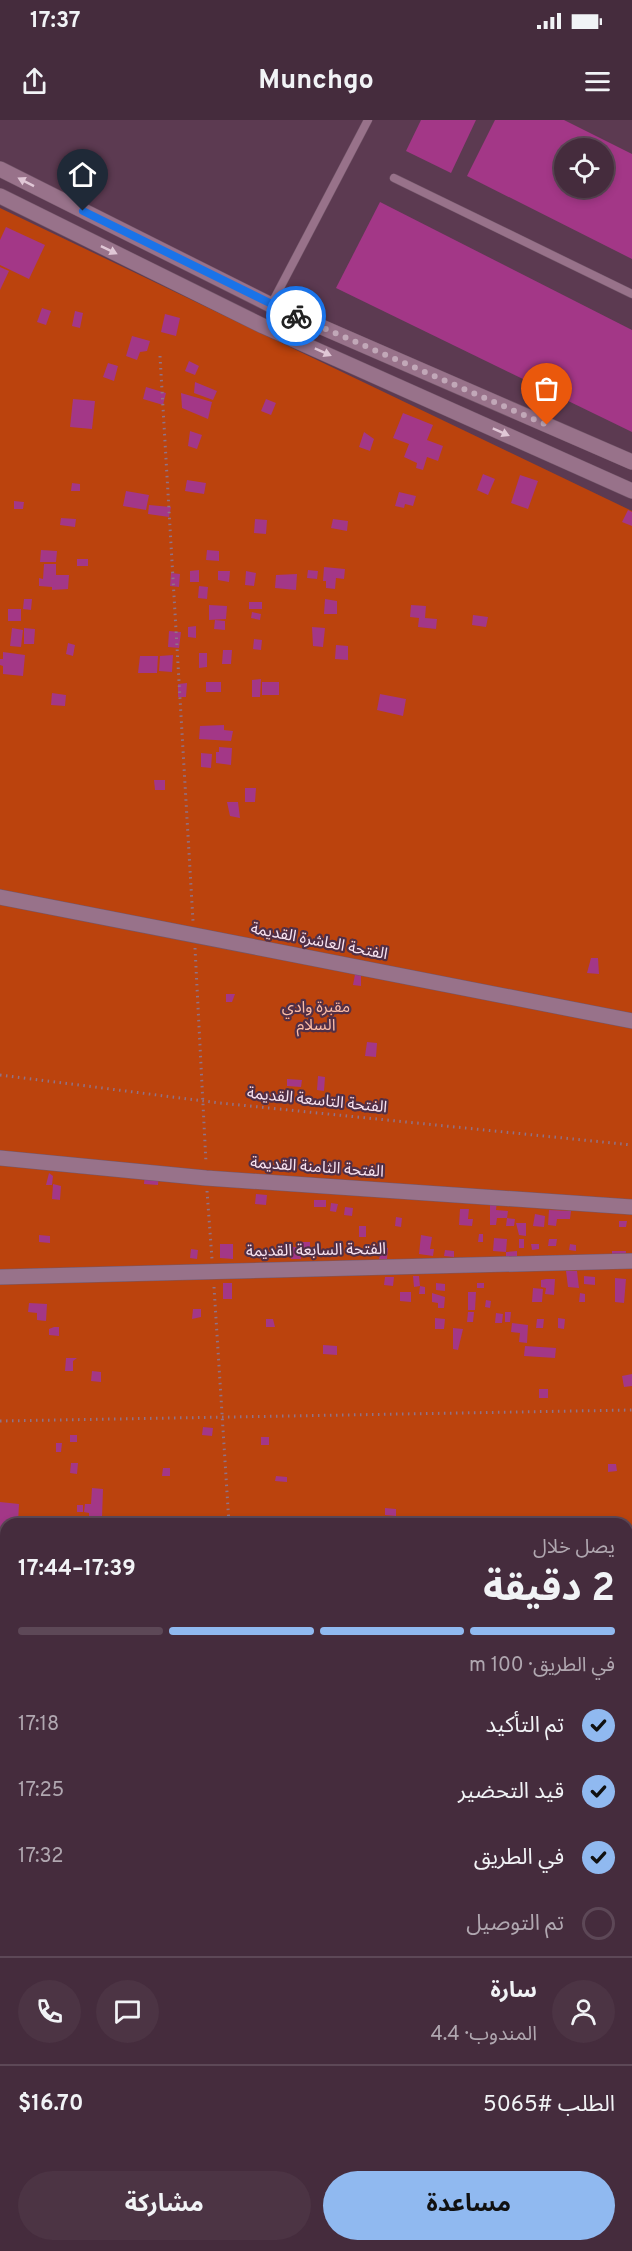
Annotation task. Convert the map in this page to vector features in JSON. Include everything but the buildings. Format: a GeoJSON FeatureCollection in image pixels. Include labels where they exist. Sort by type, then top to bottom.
{"type":"FeatureCollection","features":[{"type":"Feature","properties":{"kind":"street"},"geometry":{"type":"LineString","coordinates":[[0,169],[271,305],[632,462]]}},
{"type":"Feature","properties":{"kind":"street"},"geometry":{"type":"LineString","coordinates":[[0,196],[263,326],[632,491]]}},
{"type":"Feature","properties":{"kind":"street","name":"الفتحة العاشرة القديمة"},"geometry":{"type":"LineString","coordinates":[[0,897],[632,1021]]}},
{"type":"Feature","properties":{"kind":"street","name":"الفتحة الثامنة القديمة"},"geometry":{"type":"LineString","coordinates":[[0,1158],[206,1178],[632,1207]]}},
{"type":"Feature","properties":{"kind":"street","name":"الفتحة السابعة القديمة"},"geometry":{"type":"LineString","coordinates":[[0,1277],[632,1261]]}},
{"type":"Feature","properties":{"kind":"lane"},"geometry":{"type":"LineString","coordinates":[[271,305],[368,120]]}},
{"type":"Feature","properties":{"kind":"lane"},"geometry":{"type":"LineString","coordinates":[[394,178],[632,294]]}},
{"type":"Feature","properties":{"kind":"path","name":"الفتحة التاسعة القديمة"},"geometry":{"type":"LineString","coordinates":[[0,1075],[220,1103],[632,1145]]}},
{"type":"Feature","properties":{"kind":"path"},"geometry":{"type":"LineString","coordinates":[[0,1421],[632,1410]]}},
{"type":"Feature","properties":{"kind":"green space","name":"مقبرة وادي السلام"},"geometry":{"type":"Polygon","coordinates":[[[0,208],[632,511],[632,1518],[0,1518],[0,208]]]}},
{"type":"Feature","properties":{"kind":"way so far"},"geometry":{"type":"LineString","coordinates":[[296,316],[547,425]]}},
{"type":"Feature","properties":{"kind":"route"},"geometry":{"type":"LineString","coordinates":[[83,211],[296,316]]}}]}
